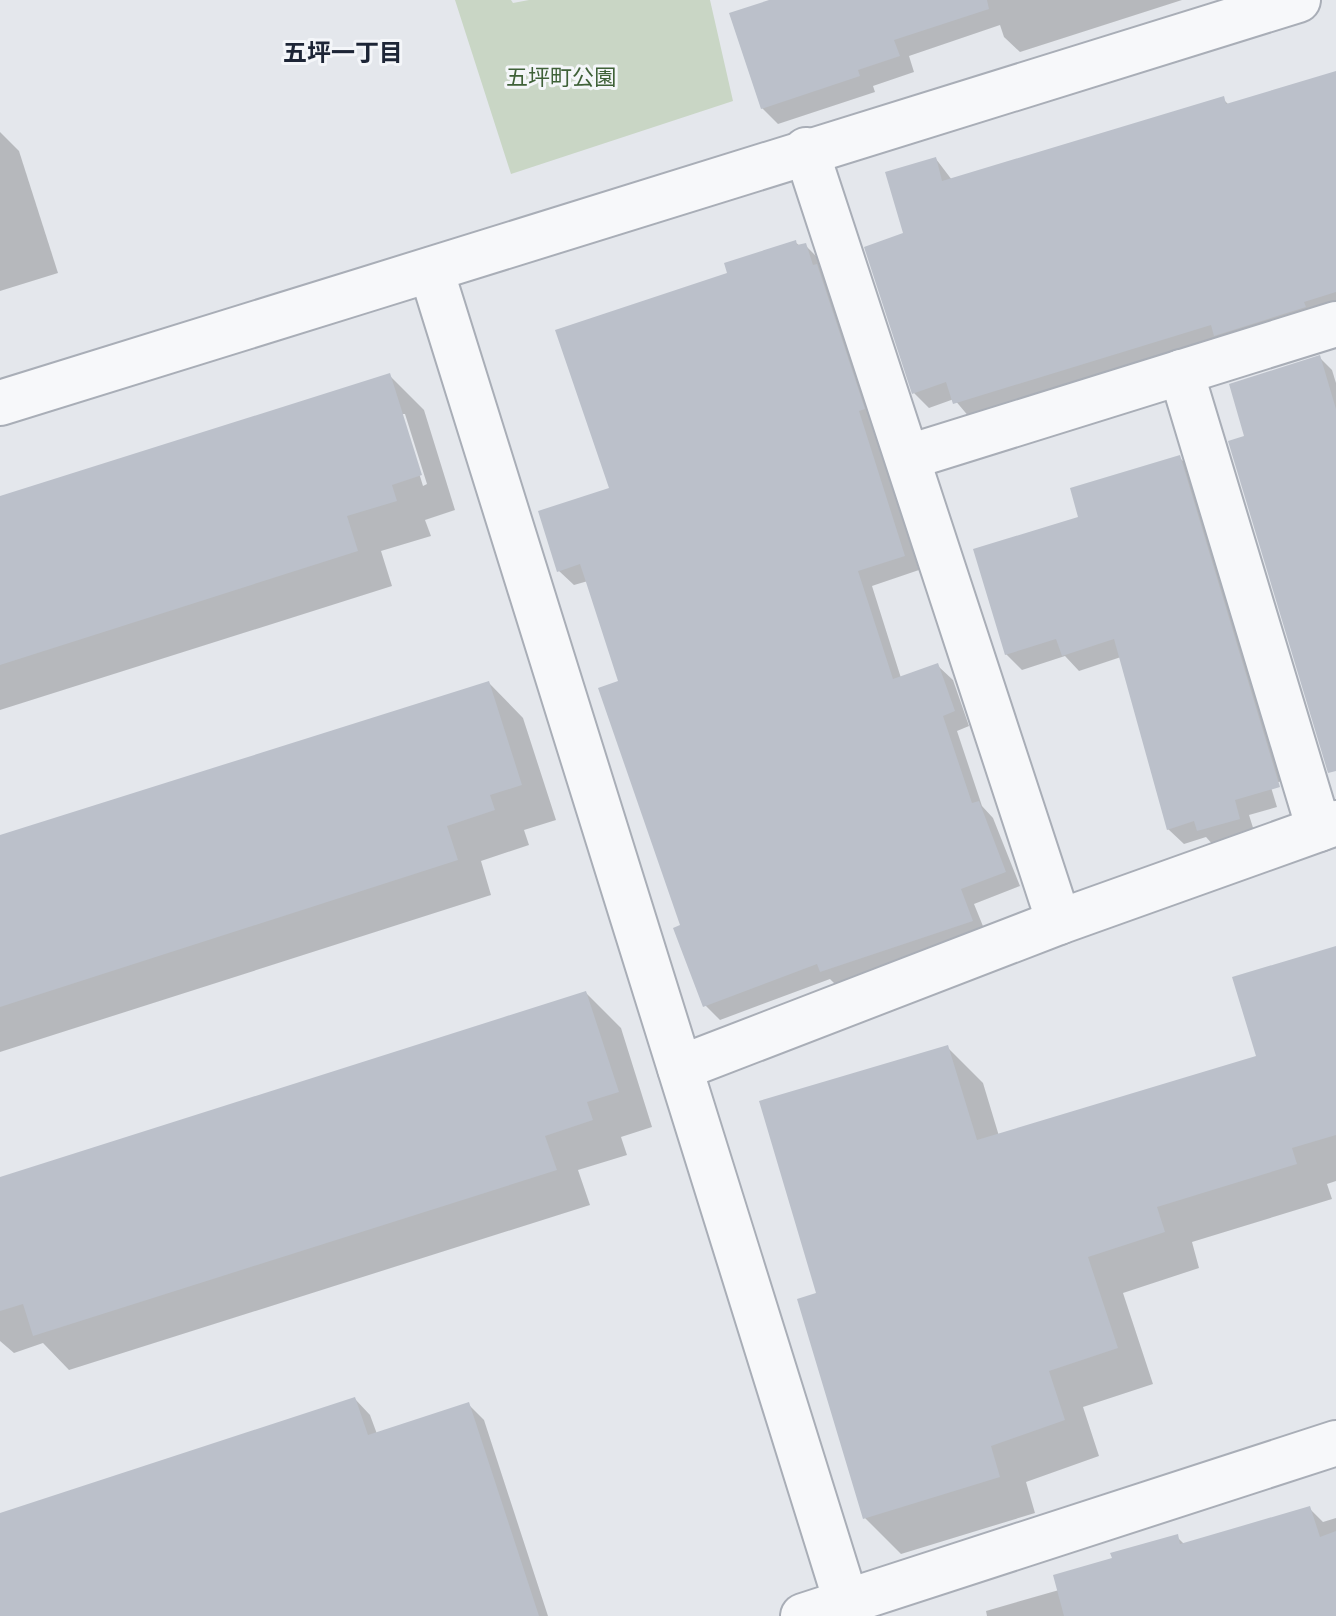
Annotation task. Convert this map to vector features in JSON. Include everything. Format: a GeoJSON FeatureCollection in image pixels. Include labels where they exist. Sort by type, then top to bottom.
{"type":"FeatureCollection","features":[{"type":"Feature","properties":{"kind":"street"},"geometry":{"type":"LineString","coordinates":[[0,403],[806,150],[1298,0]]}},
{"type":"Feature","properties":{"kind":"street"},"geometry":{"type":"LineString","coordinates":[[806,150],[1059,922]]}},
{"type":"Feature","properties":{"kind":"street"},"geometry":{"type":"LineString","coordinates":[[431,270],[680,1068],[825,1610],[1336,1443]]}},
{"type":"Feature","properties":{"kind":"street"},"geometry":{"type":"LineString","coordinates":[[909,457],[1336,324]]}},
{"type":"Feature","properties":{"kind":"street"},"geometry":{"type":"LineString","coordinates":[[680,1068],[1059,922],[1327,826],[1181,372]]}},
{"type":"Feature","properties":{"kind":"green space","name":"五坪町公園"},"geometry":{"type":"Polygon","coordinates":[[[455,0],[511,0],[513,3],[529,0],[710,0],[733,101],[511,174],[455,0]]]}},
{"type":"Feature","properties":{"kind":"building"},"geometry":{"type":"Polygon","coordinates":[[[769,0],[987,0],[989,9],[894,40],[900,56],[858,70],[860,76],[761,109],[729,13],[769,0]]]}},
{"type":"Feature","properties":{"kind":"building"},"geometry":{"type":"Polygon","coordinates":[[[1336,71],[1336,292],[1304,302],[1306,307],[1214,336],[1211,325],[953,404],[946,382],[912,394],[864,247],[903,233],[885,172],[936,157],[942,181],[1224,96],[1226,104],[1336,71]]]}},
{"type":"Feature","properties":{"kind":"building"},"geometry":{"type":"Polygon","coordinates":[[[796,240],[797,245],[806,243],[813,265],[817,264],[865,409],[859,411],[905,556],[858,571],[893,679],[938,663],[955,711],[943,716],[972,803],[979,801],[1006,872],[961,889],[973,921],[820,972],[817,964],[703,1007],[673,928],[680,925],[598,688],[618,681],[585,579],[580,564],[557,572],[538,511],[609,488],[555,330],[727,273],[724,263],[796,240]]]}},
{"type":"Feature","properties":{"kind":"building"},"geometry":{"type":"Polygon","coordinates":[[[1320,355],[1336,409],[1336,771],[1328,773],[1228,441],[1244,436],[1229,384],[1320,355]]]}},
{"type":"Feature","properties":{"kind":"building"},"geometry":{"type":"Polygon","coordinates":[[[390,373],[422,475],[392,485],[397,501],[347,516],[358,551],[0,665],[0,496],[390,373]]]}},
{"type":"Feature","properties":{"kind":"building"},"geometry":{"type":"Polygon","coordinates":[[[1180,455],[1280,787],[1235,800],[1240,819],[1197,831],[1194,821],[1167,830],[1114,639],[1062,656],[1056,639],[1005,655],[973,549],[1078,517],[1070,488],[1180,455]]]}},
{"type":"Feature","properties":{"kind":"building"},"geometry":{"type":"Polygon","coordinates":[[[489,681],[522,785],[490,795],[495,810],[447,826],[458,860],[0,1007],[0,835],[489,681]]]}},
{"type":"Feature","properties":{"kind":"building"},"geometry":{"type":"Polygon","coordinates":[[[1336,946],[1336,1135],[1292,1148],[1297,1164],[1157,1207],[1165,1232],[1088,1257],[1118,1348],[1049,1371],[1065,1420],[991,1446],[1000,1477],[863,1519],[797,1299],[816,1293],[759,1101],[948,1045],[977,1140],[1256,1056],[1232,977],[1336,946]]]}},
{"type":"Feature","properties":{"kind":"building"},"geometry":{"type":"Polygon","coordinates":[[[586,991],[619,1092],[587,1102],[593,1120],[545,1136],[557,1170],[33,1336],[23,1304],[0,1311],[0,1177],[586,991]]]}},
{"type":"Feature","properties":{"kind":"building"},"geometry":{"type":"Polygon","coordinates":[[[355,1397],[368,1435],[469,1402],[539,1616],[0,1616],[0,1513],[355,1397]]]}},
{"type":"Feature","properties":{"kind":"building"},"geometry":{"type":"Polygon","coordinates":[[[1310,1506],[1320,1537],[1336,1531],[1336,1616],[1064,1616],[1053,1575],[1112,1558],[1110,1553],[1178,1534],[1180,1544],[1310,1506]]]}},
{"type":"Feature","properties":{"kind":"district","name":"五坪一丁目"},"geometry":{"type":"Point","coordinates":[343,53]}}]}
